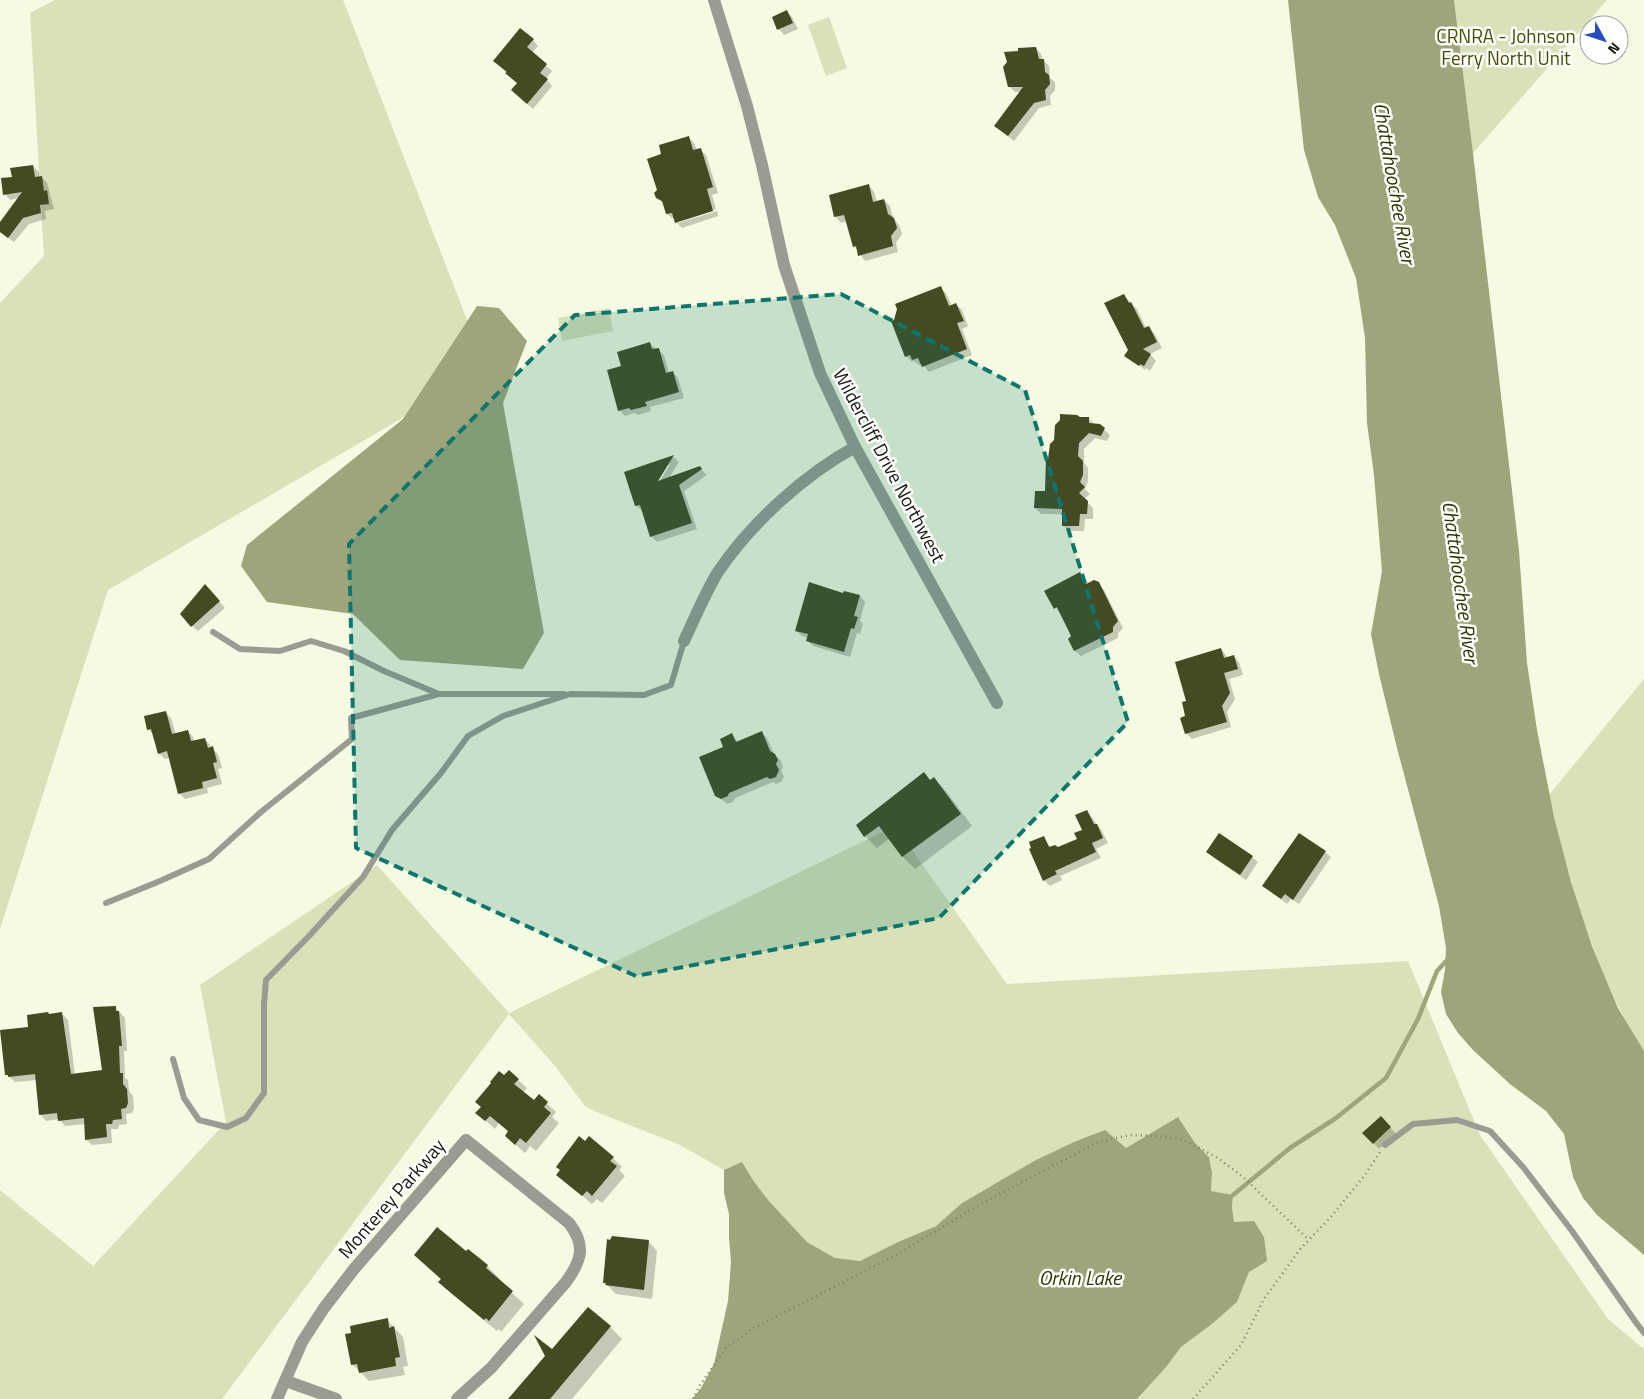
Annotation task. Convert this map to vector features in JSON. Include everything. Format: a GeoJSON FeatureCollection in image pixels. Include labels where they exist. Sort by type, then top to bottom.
{"type":"FeatureCollection","features":[{"type":"Feature","properties":{"kind":"street","name":"Wildercliff Drive Northwest"},"geometry":{"type":"LineString","coordinates":[[714,0],[747,106],[784,265],[820,373],[855,447],[997,703]]}},
{"type":"Feature","properties":{"kind":"street"},"geometry":{"type":"LineString","coordinates":[[684,641],[718,574],[746,535],[769,512],[830,460],[855,447]]}},
{"type":"Feature","properties":{"kind":"street","name":"Monterey Parkway"},"geometry":{"type":"LineString","coordinates":[[277,1399],[302,1342],[324,1308],[354,1269],[466,1140],[569,1223],[577,1234],[581,1246],[575,1269],[566,1282],[491,1368],[457,1399]]}},
{"type":"Feature","properties":{"kind":"street"},"geometry":{"type":"LineString","coordinates":[[286,1382],[336,1399]]}},
{"type":"Feature","properties":{"kind":"lane"},"geometry":{"type":"LineString","coordinates":[[213,632],[240,649],[280,651],[310,641],[344,652],[439,694]]}},
{"type":"Feature","properties":{"kind":"lane"},"geometry":{"type":"LineString","coordinates":[[106,902],[209,859],[261,812],[352,739],[351,718],[439,694],[644,695],[672,685],[684,641]]}},
{"type":"Feature","properties":{"kind":"lane"},"geometry":{"type":"LineString","coordinates":[[173,1059],[184,1098],[199,1120],[227,1127],[246,1118],[264,1093],[264,1004],[266,980],[363,877],[392,830],[441,773],[468,736],[503,716],[570,694]]}},
{"type":"Feature","properties":{"kind":"lane"},"geometry":{"type":"LineString","coordinates":[[1385,1145],[1413,1124],[1457,1120],[1490,1131],[1523,1168],[1566,1223],[1644,1333]]}},
{"type":"Feature","properties":{"kind":"path"},"geometry":{"type":"LineString","coordinates":[[693,1399],[700,1385],[726,1348],[752,1329],[896,1254],[977,1206],[1098,1142],[1130,1135],[1160,1136],[1184,1140],[1218,1158],[1262,1194],[1309,1240]]}},
{"type":"Feature","properties":{"kind":"path"},"geometry":{"type":"LineString","coordinates":[[1193,1399],[1240,1345],[1264,1299],[1309,1240],[1330,1218],[1365,1175],[1385,1145]]}},
{"type":"Feature","properties":{"kind":"highlighted area"},"geometry":{"type":"Polygon","coordinates":[[[841,294],[1025,390],[1128,722],[939,918],[636,976],[356,848],[349,544],[575,315],[841,294]]]}},
{"type":"Feature","properties":{"kind":"green space"},"geometry":{"type":"Polygon","coordinates":[[[55,0],[343,0],[486,369],[108,590],[0,929],[0,303],[44,256],[30,13],[55,0]]]}},
{"type":"Feature","properties":{"kind":"green space","name":"CRNRA - Johnson Ferry North Unit"},"geometry":{"type":"Polygon","coordinates":[[[1454,0],[1607,0],[1594,15],[1579,15],[1579,32],[1473,153],[1454,0]]]}},
{"type":"Feature","properties":{"kind":"green space"},"geometry":{"type":"Polygon","coordinates":[[[829,17],[847,68],[826,76],[808,25],[829,17]]]}},
{"type":"Feature","properties":{"kind":"green space"},"geometry":{"type":"Polygon","coordinates":[[[609,308],[613,331],[562,341],[558,318],[609,308]]]}},
{"type":"Feature","properties":{"kind":"green space"},"geometry":{"type":"Polygon","coordinates":[[[1644,679],[1644,1051],[1618,1005],[1588,933],[1566,865],[1549,795],[1644,679]]]}},
{"type":"Feature","properties":{"kind":"green space"},"geometry":{"type":"Polygon","coordinates":[[[895,826],[1007,984],[1408,961],[1480,1135],[1608,1319],[1644,1349],[1644,1399],[1137,1399],[1167,1366],[1181,1347],[1237,1302],[1249,1272],[1234,1222],[1233,1195],[1211,1191],[1212,1173],[1209,1157],[1195,1143],[1178,1117],[1126,1148],[1034,1161],[962,1203],[936,1226],[860,1261],[835,1258],[807,1242],[768,1200],[742,1163],[724,1170],[680,1145],[585,1106],[555,1066],[509,1014],[222,1399],[0,1399],[0,1190],[93,1266],[226,1122],[200,985],[377,865],[509,1013],[895,826]]]}},
{"type":"Feature","properties":{"kind":"water","name":"Chattahoochee River"},"geometry":{"type":"Polygon","coordinates":[[[1288,0],[1454,0],[1519,551],[1527,663],[1537,730],[1554,817],[1571,882],[1592,946],[1618,1008],[1644,1051],[1644,1255],[1597,1215],[1583,1198],[1573,1177],[1564,1134],[1546,1111],[1510,1084],[1473,1050],[1458,1033],[1446,1014],[1441,992],[1446,948],[1439,906],[1397,748],[1371,634],[1382,571],[1374,475],[1367,423],[1365,338],[1356,278],[1335,225],[1318,197],[1304,150],[1288,0]]]}},
{"type":"Feature","properties":{"kind":"water"},"geometry":{"type":"Polygon","coordinates":[[[477,306],[499,308],[527,341],[503,403],[544,633],[523,669],[400,660],[353,614],[267,602],[241,566],[247,545],[403,419],[477,306]]]}},
{"type":"Feature","properties":{"kind":"water","name":"Orkin Lake"},"geometry":{"type":"Polygon","coordinates":[[[1178,1117],[1195,1143],[1209,1157],[1212,1173],[1211,1191],[1233,1195],[1234,1222],[1254,1221],[1264,1237],[1267,1261],[1249,1272],[1237,1302],[1181,1347],[1167,1366],[1137,1399],[692,1399],[701,1388],[714,1364],[728,1301],[731,1262],[729,1214],[724,1193],[724,1170],[742,1162],[768,1200],[807,1242],[835,1258],[860,1261],[936,1226],[962,1203],[1034,1161],[1074,1142],[1105,1130],[1126,1148],[1178,1117]]]}},
{"type":"Feature","properties":{"kind":"building"},"geometry":{"type":"Polygon","coordinates":[[[787,10],[793,23],[777,30],[772,17],[787,10]]]}},
{"type":"Feature","properties":{"kind":"building"},"geometry":{"type":"Polygon","coordinates":[[[520,28],[534,39],[527,47],[547,64],[540,73],[548,79],[527,104],[511,90],[517,83],[493,61],[520,28]]]}},
{"type":"Feature","properties":{"kind":"building"},"geometry":{"type":"Polygon","coordinates":[[[1036,47],[1039,59],[1044,59],[1045,72],[1049,75],[1050,84],[1045,90],[1046,100],[1034,103],[1008,136],[994,126],[1023,87],[1008,87],[1003,67],[1007,62],[1004,52],[1018,51],[1018,48],[1036,47]]]}},
{"type":"Feature","properties":{"kind":"building"},"geometry":{"type":"Polygon","coordinates":[[[689,136],[693,150],[701,148],[713,187],[707,189],[713,211],[675,223],[672,213],[666,214],[662,201],[656,198],[654,193],[657,190],[647,159],[661,154],[659,145],[689,136]]]}},
{"type":"Feature","properties":{"kind":"building"},"geometry":{"type":"Polygon","coordinates":[[[33,165],[35,177],[42,176],[44,191],[47,190],[49,204],[40,205],[41,213],[23,218],[8,238],[0,232],[0,222],[22,192],[3,195],[1,178],[12,177],[10,168],[33,165]]]}},
{"type":"Feature","properties":{"kind":"building"},"geometry":{"type":"Polygon","coordinates":[[[869,184],[873,202],[884,199],[888,214],[894,218],[897,228],[891,236],[893,246],[858,256],[856,246],[853,247],[844,215],[834,217],[829,195],[869,184]]]}},
{"type":"Feature","properties":{"kind":"building"},"geometry":{"type":"Polygon","coordinates":[[[941,286],[949,306],[956,303],[964,321],[957,323],[967,349],[922,367],[918,358],[912,360],[910,355],[905,357],[891,321],[894,320],[897,309],[895,304],[941,286]]]}},
{"type":"Feature","properties":{"kind":"building"},"geometry":{"type":"Polygon","coordinates":[[[1124,294],[1129,303],[1131,302],[1144,328],[1149,326],[1157,342],[1143,349],[1151,354],[1144,366],[1140,364],[1139,366],[1124,356],[1128,350],[1104,303],[1124,294]]]}},
{"type":"Feature","properties":{"kind":"building"},"geometry":{"type":"Polygon","coordinates":[[[650,342],[652,349],[659,348],[666,373],[673,371],[679,392],[645,402],[647,406],[618,411],[607,370],[621,366],[617,352],[650,342]]]}},
{"type":"Feature","properties":{"kind":"building"},"geometry":{"type":"Polygon","coordinates":[[[1060,414],[1089,417],[1089,423],[1100,424],[1105,428],[1101,436],[1089,433],[1079,443],[1078,456],[1083,461],[1083,475],[1080,482],[1085,487],[1079,493],[1088,501],[1087,514],[1080,514],[1079,526],[1062,526],[1062,509],[1034,508],[1035,491],[1045,491],[1046,459],[1048,459],[1050,444],[1054,440],[1055,425],[1060,420],[1060,414]]]}},
{"type":"Feature","properties":{"kind":"building"},"geometry":{"type":"Polygon","coordinates":[[[674,455],[658,481],[700,466],[702,469],[679,485],[692,523],[650,537],[640,505],[635,506],[624,472],[674,455]]]}},
{"type":"Feature","properties":{"kind":"building"},"geometry":{"type":"Polygon","coordinates":[[[1080,572],[1086,584],[1094,580],[1099,582],[1118,621],[1113,627],[1113,632],[1074,651],[1068,639],[1071,636],[1057,607],[1054,609],[1044,591],[1080,572]]]}},
{"type":"Feature","properties":{"kind":"building"},"geometry":{"type":"Polygon","coordinates":[[[809,582],[843,593],[844,591],[860,595],[854,616],[858,617],[854,629],[851,628],[844,652],[806,641],[808,634],[795,631],[809,582]]]}},
{"type":"Feature","properties":{"kind":"building"},"geometry":{"type":"Polygon","coordinates":[[[205,584],[220,601],[191,627],[180,614],[205,584]]]}},
{"type":"Feature","properties":{"kind":"building"},"geometry":{"type":"Polygon","coordinates":[[[1221,648],[1224,658],[1234,655],[1238,669],[1224,673],[1230,693],[1222,706],[1227,722],[1185,734],[1180,718],[1185,716],[1182,702],[1186,701],[1175,662],[1221,648]]]}},
{"type":"Feature","properties":{"kind":"building"},"geometry":{"type":"Polygon","coordinates":[[[166,711],[172,734],[188,730],[191,741],[205,738],[208,748],[213,746],[217,762],[213,763],[217,778],[202,782],[203,788],[178,794],[167,751],[158,754],[151,729],[147,730],[144,716],[166,711]]]}},
{"type":"Feature","properties":{"kind":"building"},"geometry":{"type":"Polygon","coordinates":[[[762,731],[770,751],[775,754],[778,760],[776,764],[779,770],[776,777],[770,779],[767,777],[729,793],[728,796],[721,799],[715,796],[699,757],[723,747],[720,739],[732,733],[736,742],[762,731]]]}},
{"type":"Feature","properties":{"kind":"building"},"geometry":{"type":"Polygon","coordinates":[[[924,772],[930,780],[934,777],[961,814],[902,857],[879,826],[864,837],[856,825],[924,772]]]}},
{"type":"Feature","properties":{"kind":"building"},"geometry":{"type":"Polygon","coordinates":[[[1087,810],[1094,824],[1097,824],[1103,838],[1092,843],[1096,852],[1055,871],[1057,874],[1043,881],[1029,849],[1031,848],[1029,842],[1044,836],[1049,847],[1055,845],[1058,847],[1077,839],[1074,833],[1082,830],[1075,815],[1087,810]]]}},
{"type":"Feature","properties":{"kind":"building"},"geometry":{"type":"Polygon","coordinates":[[[1219,833],[1253,856],[1240,875],[1206,852],[1219,833]]]}},
{"type":"Feature","properties":{"kind":"building"},"geometry":{"type":"Polygon","coordinates":[[[1299,833],[1326,851],[1293,900],[1285,894],[1281,899],[1262,886],[1299,833]]]}},
{"type":"Feature","properties":{"kind":"building"},"geometry":{"type":"Polygon","coordinates":[[[116,1006],[116,1011],[119,1011],[122,1046],[119,1046],[120,1073],[123,1073],[123,1084],[127,1089],[128,1103],[126,1108],[121,1109],[122,1119],[113,1120],[112,1124],[106,1124],[107,1137],[85,1140],[84,1118],[58,1121],[57,1113],[39,1115],[35,1074],[8,1077],[8,1075],[5,1075],[0,1030],[28,1027],[27,1015],[62,1012],[71,1074],[102,1070],[93,1007],[116,1006]]]}},
{"type":"Feature","properties":{"kind":"building"},"geometry":{"type":"Polygon","coordinates":[[[509,1070],[519,1079],[514,1084],[534,1100],[539,1094],[548,1102],[544,1107],[551,1113],[526,1143],[520,1138],[515,1145],[505,1136],[508,1131],[490,1116],[485,1121],[475,1113],[481,1107],[475,1102],[490,1082],[499,1071],[504,1075],[509,1070]]]}},
{"type":"Feature","properties":{"kind":"building"},"geometry":{"type":"Polygon","coordinates":[[[1381,1116],[1391,1127],[1373,1144],[1362,1133],[1381,1116]]]}},
{"type":"Feature","properties":{"kind":"building"},"geometry":{"type":"Polygon","coordinates":[[[579,1136],[585,1141],[589,1136],[614,1157],[610,1161],[617,1166],[592,1196],[587,1191],[582,1196],[556,1175],[560,1170],[556,1167],[579,1136]]]}},
{"type":"Feature","properties":{"kind":"building"},"geometry":{"type":"Polygon","coordinates":[[[437,1227],[466,1251],[468,1249],[488,1265],[486,1268],[513,1291],[489,1321],[486,1318],[484,1320],[438,1282],[441,1279],[414,1255],[437,1227]]]}},
{"type":"Feature","properties":{"kind":"building"},"geometry":{"type":"Polygon","coordinates":[[[612,1236],[649,1240],[644,1290],[605,1285],[606,1283],[603,1283],[607,1239],[610,1240],[612,1236]]]}},
{"type":"Feature","properties":{"kind":"building"},"geometry":{"type":"Polygon","coordinates":[[[588,1307],[611,1326],[550,1399],[508,1399],[545,1356],[534,1335],[552,1349],[588,1307]]]}},
{"type":"Feature","properties":{"kind":"building"},"geometry":{"type":"Polygon","coordinates":[[[388,1318],[389,1328],[394,1326],[400,1357],[395,1358],[396,1366],[359,1373],[357,1364],[351,1365],[345,1334],[351,1333],[350,1326],[388,1318]]]}},
{"type":"Feature","properties":{"kind":"waterway"},"geometry":{"type":"LineString","coordinates":[[1233,1195],[1290,1148],[1336,1118],[1386,1078],[1418,1019],[1437,971],[1450,957]]}}]}
